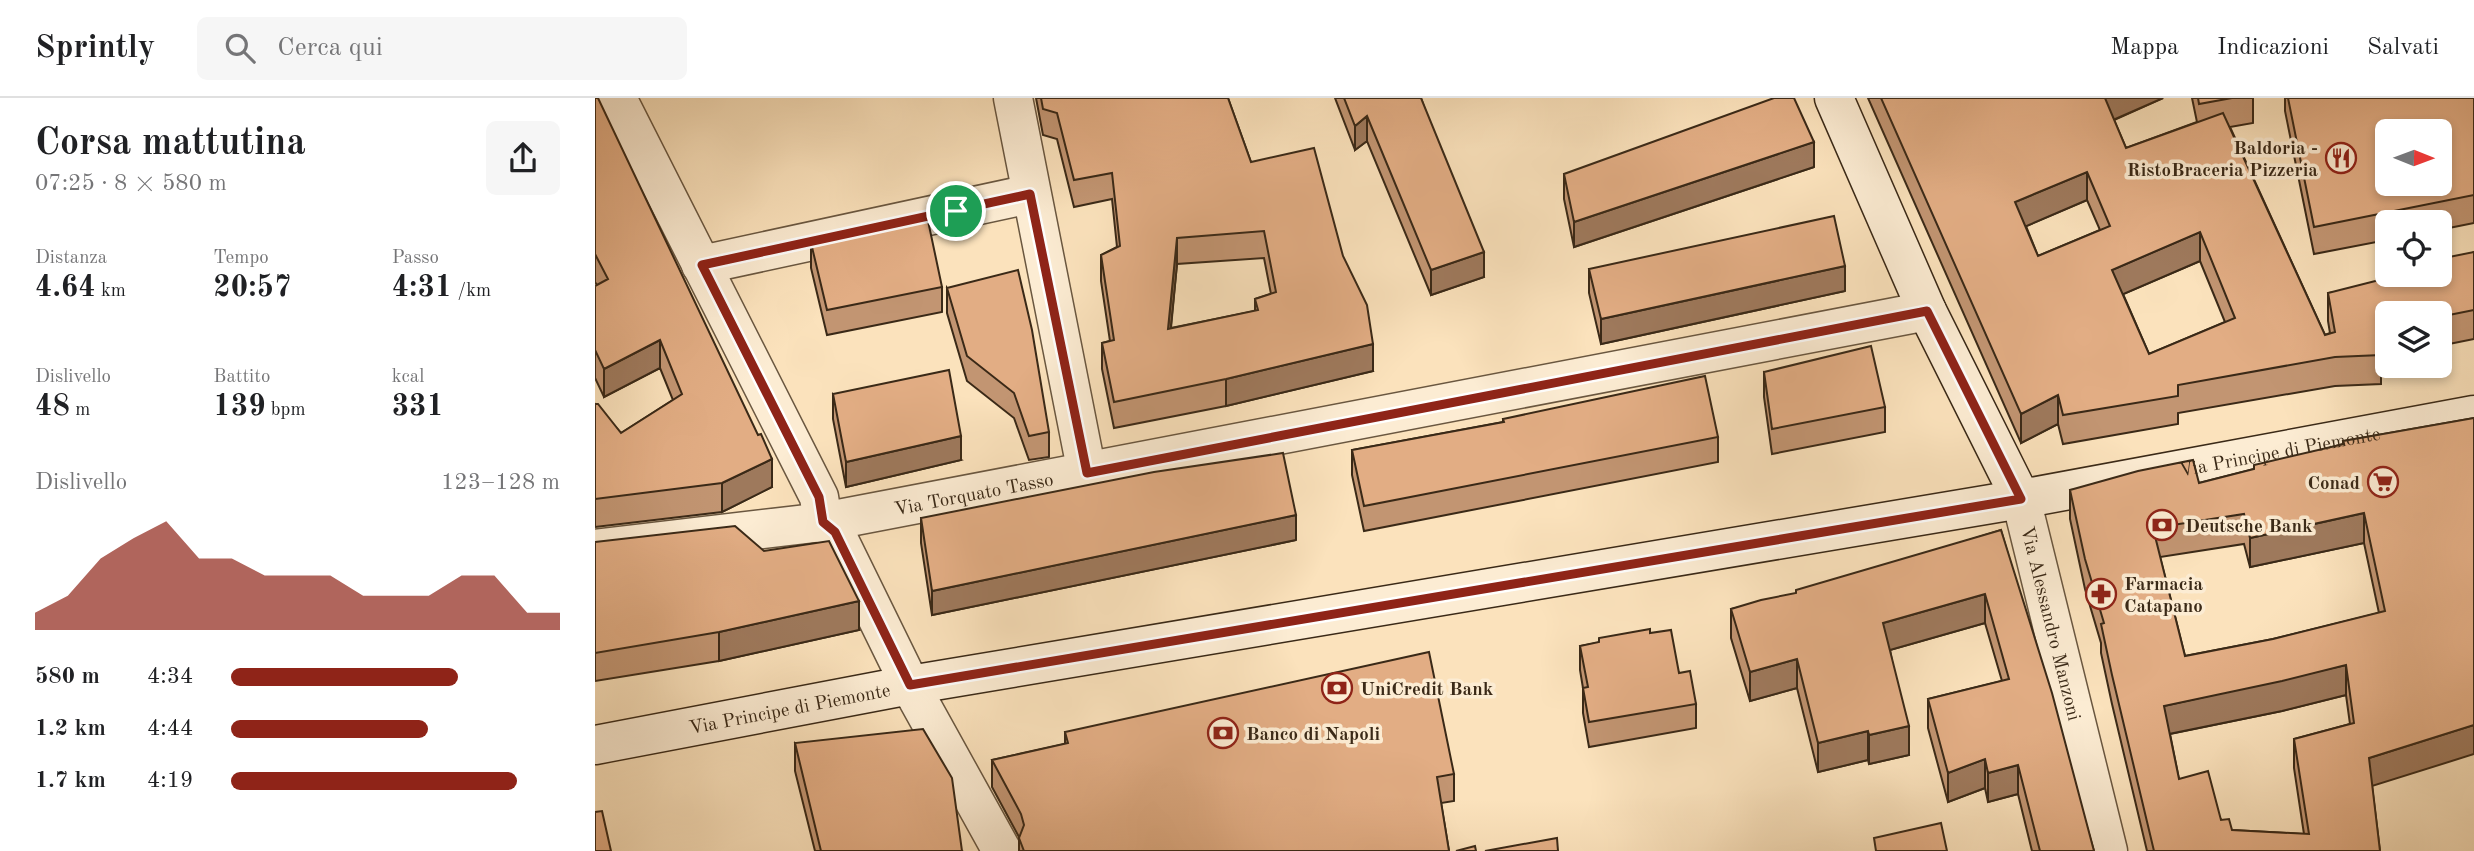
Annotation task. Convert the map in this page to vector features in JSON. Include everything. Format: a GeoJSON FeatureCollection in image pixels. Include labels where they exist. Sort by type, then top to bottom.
{"type":"FeatureCollection","features":[{"type":"Feature","properties":{"kind":"street"},"geometry":{"type":"LineString","coordinates":[[617,98],[819,497],[823,522],[835,532],[910,685],[1002,851]]}},
{"type":"Feature","properties":{"kind":"street"},"geometry":{"type":"LineString","coordinates":[[1013,98],[1087,473]]}},
{"type":"Feature","properties":{"kind":"street","name":"Via Alessandro Manzoni"},"geometry":{"type":"LineString","coordinates":[[1834,98],[1927,311],[2021,499],[2108,851]]}},
{"type":"Feature","properties":{"kind":"street"},"geometry":{"type":"LineString","coordinates":[[702,265],[1030,194]]}},
{"type":"Feature","properties":{"kind":"street","name":"Via Torquato Tasso"},"geometry":{"type":"LineString","coordinates":[[595,549],[823,522],[1927,311]]}},
{"type":"Feature","properties":{"kind":"street","name":"Via Principe di Piemonte"},"geometry":{"type":"LineString","coordinates":[[595,745],[910,685],[2021,499],[2474,415]]}},
{"type":"Feature","properties":{"kind":"building"},"geometry":{"type":"Polygon","coordinates":[[[595,98],[598,98],[758,435],[761,434],[772,459],[722,483],[595,499],[595,404],[598,404],[621,433],[682,394],[660,340],[604,369],[595,350],[595,286],[608,279],[595,254],[595,98]]]}},
{"type":"Feature","properties":{"kind":"building"},"geometry":{"type":"Polygon","coordinates":[[[1041,98],[1228,98],[1251,162],[1314,148],[1343,256],[1367,305],[1373,344],[1114,402],[1102,343],[1114,340],[1101,255],[1120,246],[1112,173],[1074,180],[1057,113],[1043,109],[1041,98]],[[1264,231],[1177,238],[1168,329],[1258,310],[1255,299],[1276,292],[1264,231]]]}},
{"type":"Feature","properties":{"kind":"building"},"geometry":{"type":"Polygon","coordinates":[[[1344,98],[1421,98],[1484,252],[1431,270],[1367,116],[1355,126],[1344,98]]]}},
{"type":"Feature","properties":{"kind":"building"},"geometry":{"type":"Polygon","coordinates":[[[1774,98],[1794,98],[1814,142],[1574,222],[1564,174],[1774,98]]]}},
{"type":"Feature","properties":{"kind":"building"},"geometry":{"type":"Polygon","coordinates":[[[1881,98],[2105,98],[2126,148],[2223,113],[2325,335],[2335,332],[2328,293],[2375,281],[2375,287],[2452,287],[2452,256],[2474,252],[2474,310],[2452,314],[2452,301],[2375,301],[2375,355],[2335,357],[2178,385],[2178,396],[2063,415],[2058,395],[2021,414],[1881,98]],[[2087,172],[2015,202],[2038,256],[2110,226],[2087,172]],[[2200,232],[2112,270],[2149,354],[2235,318],[2200,232]]]}},
{"type":"Feature","properties":{"kind":"building"},"geometry":{"type":"Polygon","coordinates":[[[2198,98],[2232,98],[2199,104],[2198,98]]]}},
{"type":"Feature","properties":{"kind":"building","name":"Baldoria - RistoBraceria Pizzeria"},"geometry":{"type":"Polygon","coordinates":[[[2288,98],[2474,98],[2474,195],[2399,210],[2375,210],[2375,215],[2314,227],[2288,98]]]}},
{"type":"Feature","properties":{"kind":"building"},"geometry":{"type":"Polygon","coordinates":[[[927,216],[942,287],[827,310],[811,243],[927,216]]]}},
{"type":"Feature","properties":{"kind":"building"},"geometry":{"type":"Polygon","coordinates":[[[1834,216],[1845,266],[1601,319],[1589,269],[1834,216]]]}},
{"type":"Feature","properties":{"kind":"building"},"geometry":{"type":"Polygon","coordinates":[[[1018,270],[1032,330],[1049,432],[1029,436],[1014,393],[967,356],[947,288],[1018,270]]]}},
{"type":"Feature","properties":{"kind":"building"},"geometry":{"type":"Polygon","coordinates":[[[1871,346],[1885,407],[1772,429],[1764,372],[1871,346]]]}},
{"type":"Feature","properties":{"kind":"building"},"geometry":{"type":"Polygon","coordinates":[[[949,370],[961,436],[846,462],[833,394],[949,370]]]}},
{"type":"Feature","properties":{"kind":"building"},"geometry":{"type":"Polygon","coordinates":[[[1705,376],[1718,437],[1364,506],[1352,450],[1504,422],[1503,419],[1705,376]]]}},
{"type":"Feature","properties":{"kind":"building"},"geometry":{"type":"Polygon","coordinates":[[[2474,418],[2474,725],[2369,758],[2380,851],[2154,851],[2112,675],[2101,624],[2104,623],[2085,559],[2070,490],[2138,471],[2193,460],[2199,483],[2254,469],[2254,465],[2344,444],[2343,441],[2474,418]],[[2364,513],[2250,538],[2244,514],[2153,528],[2185,656],[2273,639],[2385,611],[2364,513]],[[2346,665],[2164,706],[2179,779],[2208,771],[2221,820],[2229,819],[2232,830],[2309,834],[2294,739],[2354,723],[2346,665]]]}},
{"type":"Feature","properties":{"kind":"building"},"geometry":{"type":"Polygon","coordinates":[[[1283,453],[1296,515],[932,591],[921,518],[1154,472],[1283,453]]]}},
{"type":"Feature","properties":{"kind":"building"},"geometry":{"type":"Polygon","coordinates":[[[735,526],[764,551],[829,541],[859,601],[719,632],[595,653],[595,542],[735,526]]]}},
{"type":"Feature","properties":{"kind":"building"},"geometry":{"type":"Polygon","coordinates":[[[2001,530],[2052,693],[2094,851],[2040,851],[2018,765],[1988,773],[1985,759],[1948,773],[1928,699],[2009,679],[1985,594],[1883,623],[1909,726],[1869,735],[1868,731],[1818,743],[1797,659],[1750,672],[1731,609],[1796,593],[1796,590],[2001,530]]]}},
{"type":"Feature","properties":{"kind":"building"},"geometry":{"type":"Polygon","coordinates":[[[1650,629],[1650,633],[1671,630],[1679,673],[1690,671],[1696,704],[1589,722],[1583,688],[1588,687],[1580,646],[1599,642],[1599,638],[1650,629]]]}},
{"type":"Feature","properties":{"kind":"building"},"geometry":{"type":"Polygon","coordinates":[[[1429,652],[1454,774],[1437,777],[1449,851],[1024,851],[1019,838],[1024,825],[1021,814],[992,760],[1068,743],[1065,732],[1429,652]]]}},
{"type":"Feature","properties":{"kind":"building"},"geometry":{"type":"Polygon","coordinates":[[[923,729],[952,778],[962,851],[821,851],[795,743],[923,729]]]}},
{"type":"Feature","properties":{"kind":"building"},"geometry":{"type":"Polygon","coordinates":[[[602,811],[611,851],[595,851],[595,812],[602,811]]]}},
{"type":"Feature","properties":{"kind":"building"},"geometry":{"type":"Polygon","coordinates":[[[1941,823],[1947,851],[1876,851],[1874,838],[1941,823]]]}},
{"type":"Feature","properties":{"kind":"building"},"geometry":{"type":"Polygon","coordinates":[[[1557,838],[1558,851],[1485,851],[1557,838]]]}},
{"type":"Feature","properties":{"kind":"building"},"geometry":{"type":"Polygon","coordinates":[[[1475,846],[1476,851],[1456,851],[1475,846]]]}},
{"type":"Feature","properties":{"kind":"place","name":"Baldoria - RistoBraceria Pizzeria"},"geometry":{"type":"Point","coordinates":[2341,158]}},
{"type":"Feature","properties":{"kind":"place","name":"Conad"},"geometry":{"type":"Point","coordinates":[2383,482]}},
{"type":"Feature","properties":{"kind":"place","name":"Deutsche Bank"},"geometry":{"type":"Point","coordinates":[2162,525]}},
{"type":"Feature","properties":{"kind":"place","name":"Farmacia Catapano"},"geometry":{"type":"Point","coordinates":[2101,594]}},
{"type":"Feature","properties":{"kind":"place","name":"UniCredit Bank"},"geometry":{"type":"Point","coordinates":[1337,688]}},
{"type":"Feature","properties":{"kind":"place","name":"Banco di Napoli"},"geometry":{"type":"Point","coordinates":[1223,733]}},
{"type":"Feature","properties":{"kind":"route"},"geometry":{"type":"LineString","coordinates":[[1030,194],[1087,473],[1927,311],[2021,499],[910,685],[835,532],[823,522],[819,497],[702,265],[956,211],[1030,194]]}}]}
